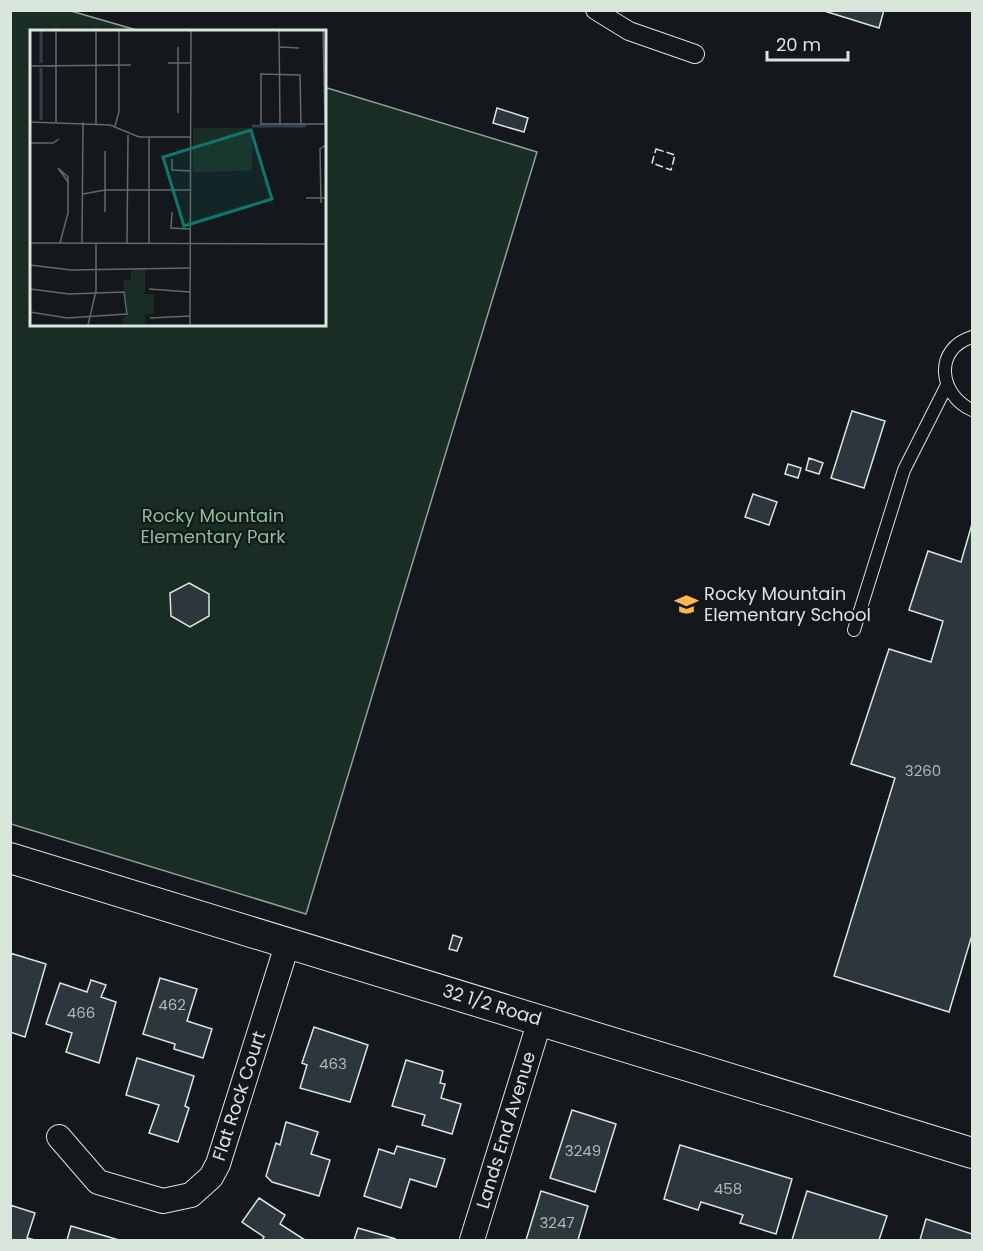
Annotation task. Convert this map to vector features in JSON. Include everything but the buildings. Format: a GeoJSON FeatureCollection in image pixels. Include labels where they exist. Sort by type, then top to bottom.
{"type":"FeatureCollection","features":[{"type":"Feature","properties":{"kind":"street"},"geometry":{"type":"LineString","coordinates":[[594,10],[629,32],[695,54]]}},
{"type":"Feature","properties":{"kind":"street","name":"32 1/2 Road"},"geometry":{"type":"LineString","coordinates":[[10,858],[972,1153]]}},
{"type":"Feature","properties":{"kind":"street","name":"Flat Rock Court"},"geometry":{"type":"LineString","coordinates":[[59,1137],[98,1182],[163,1201],[191,1195],[202,1187],[218,1164],[288,942]]}},
{"type":"Feature","properties":{"kind":"street","name":"Lands End Avenue"},"geometry":{"type":"LineString","coordinates":[[472,1240],[540,1020]]}},
{"type":"Feature","properties":{"kind":"lane"},"geometry":{"type":"LineString","coordinates":[[972,337],[959,344],[951,352],[945,374],[947,386],[962,405],[972,410]]}},
{"type":"Feature","properties":{"kind":"lane"},"geometry":{"type":"LineString","coordinates":[[854,630],[904,470],[947,386]]}},
{"type":"Feature","properties":{"kind":"green space","name":"Rocky Mountain Elementary Park"},"geometry":{"type":"Polygon","coordinates":[[[10,11],[71,11],[137,30],[30,30],[30,326],[326,326],[326,88],[537,152],[306,914],[11,824],[10,11]]]}},
{"type":"Feature","properties":{"kind":"fence"},"geometry":{"type":"LineString","coordinates":[[656,149],[675,155],[671,170],[652,163],[656,149]]}},
{"type":"Feature","properties":{"kind":"place","name":"Rocky Mountain Elementary School"},"geometry":{"type":"Point","coordinates":[686,604]}}]}
